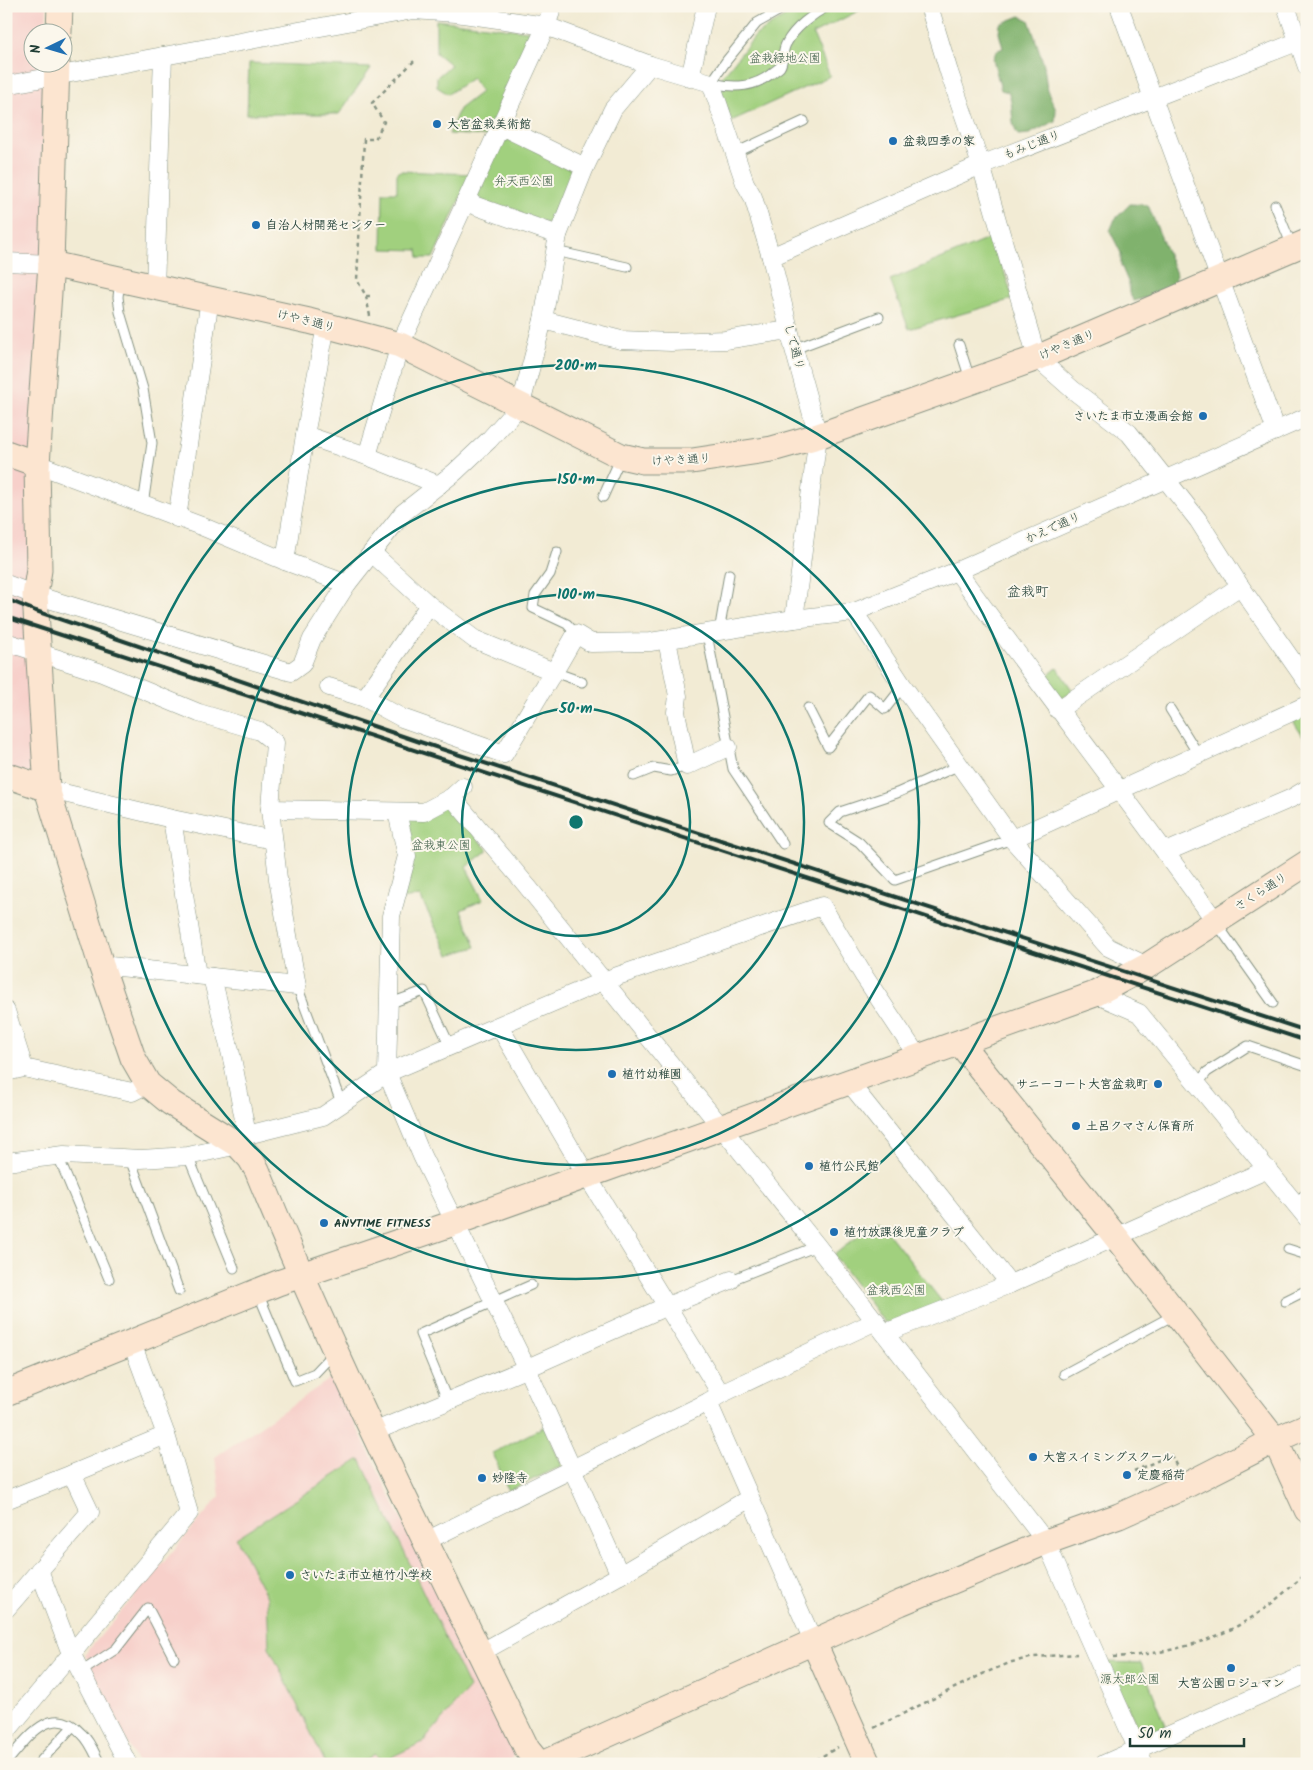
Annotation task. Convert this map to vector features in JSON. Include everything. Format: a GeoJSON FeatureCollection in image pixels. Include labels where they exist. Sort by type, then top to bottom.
{"type":"FeatureCollection","features":[{"type":"Feature","properties":{"kind":"street"},"geometry":{"type":"LineString","coordinates":[[59,22],[60,6]]}},
{"type":"Feature","properties":{"kind":"street"},"geometry":{"type":"LineString","coordinates":[[367,456],[400,345],[501,126],[546,26],[553,6]]}},
{"type":"Feature","properties":{"kind":"street"},"geometry":{"type":"LineString","coordinates":[[690,78],[706,6]]}},
{"type":"Feature","properties":{"kind":"street"},"geometry":{"type":"LineString","coordinates":[[929,6],[949,72],[981,165],[1037,358],[1073,390],[1130,433],[1198,520],[1240,586],[1307,682]]}},
{"type":"Feature","properties":{"kind":"street"},"geometry":{"type":"LineString","coordinates":[[1119,6],[1276,431]]}},
{"type":"Feature","properties":{"kind":"street"},"geometry":{"type":"LineString","coordinates":[[1286,6],[1307,67]]}},
{"type":"Feature","properties":{"kind":"street"},"geometry":{"type":"LineString","coordinates":[[72,67],[163,56],[412,8],[546,26],[650,65],[714,84]]}},
{"type":"Feature","properties":{"kind":"street","name":"もみじ通り"},"geometry":{"type":"LineString","coordinates":[[771,257],[981,165],[1297,42]]}},
{"type":"Feature","properties":{"kind":"street"},"geometry":{"type":"LineString","coordinates":[[155,288],[163,56]]}},
{"type":"Feature","properties":{"kind":"street"},"geometry":{"type":"LineString","coordinates":[[6,584],[291,672],[302,664],[312,639],[347,584],[403,513],[456,472],[489,440],[521,404],[543,320],[557,243],[584,167],[613,109],[650,65]]}},
{"type":"Feature","properties":{"kind":"street"},"geometry":{"type":"LineString","coordinates":[[6,85],[47,72]]}},
{"type":"Feature","properties":{"kind":"street"},"geometry":{"type":"LineString","coordinates":[[57,72],[51,264],[37,464],[39,570],[36,594],[47,789],[101,965],[133,1058],[148,1084],[170,1103],[243,1140]]}},
{"type":"Feature","properties":{"kind":"street","name":"しで通り"},"geometry":{"type":"LineString","coordinates":[[714,84],[735,153],[752,197],[771,257],[818,436],[794,619]]}},
{"type":"Feature","properties":{"kind":"street"},"geometry":{"type":"LineString","coordinates":[[501,126],[584,167]]}},
{"type":"Feature","properties":{"kind":"street"},"geometry":{"type":"LineString","coordinates":[[465,202],[557,243]]}},
{"type":"Feature","properties":{"kind":"street","name":"けやき通り"},"geometry":{"type":"LineString","coordinates":[[51,264],[326,326],[400,345],[521,404],[621,456],[643,462],[692,461],[772,448],[818,436],[1037,358],[1300,245]]}},
{"type":"Feature","properties":{"kind":"street"},"geometry":{"type":"LineString","coordinates":[[6,262],[51,264]]}},
{"type":"Feature","properties":{"kind":"street"},"geometry":{"type":"LineString","coordinates":[[177,518],[210,300]]}},
{"type":"Feature","properties":{"kind":"street"},"geometry":{"type":"LineString","coordinates":[[543,320],[621,340],[671,342],[725,340],[789,330]]}},
{"type":"Feature","properties":{"kind":"street"},"geometry":{"type":"LineString","coordinates":[[285,561],[326,326]]}},
{"type":"Feature","properties":{"kind":"street","name":"かえで通り"},"geometry":{"type":"LineString","coordinates":[[576,634],[590,643],[650,642],[794,619],[854,612],[957,571],[1307,418]]}},
{"type":"Feature","properties":{"kind":"street"},"geometry":{"type":"LineString","coordinates":[[306,435],[367,456],[439,485]]}},
{"type":"Feature","properties":{"kind":"street"},"geometry":{"type":"LineString","coordinates":[[6,454],[37,464],[347,584]]}},
{"type":"Feature","properties":{"kind":"street"},"geometry":{"type":"LineString","coordinates":[[372,554],[430,605],[474,639],[554,672]]}},
{"type":"Feature","properties":{"kind":"street"},"geometry":{"type":"LineString","coordinates":[[957,571],[1216,922]]}},
{"type":"Feature","properties":{"kind":"street"},"geometry":{"type":"LineString","coordinates":[[1058,710],[1240,586]]}},
{"type":"Feature","properties":{"kind":"street"},"geometry":{"type":"LineString","coordinates":[[365,698],[430,605]]}},
{"type":"Feature","properties":{"kind":"street"},"geometry":{"type":"LineString","coordinates":[[854,612],[903,686],[1012,839],[1108,948],[1147,966]]}},
{"type":"Feature","properties":{"kind":"street"},"geometry":{"type":"LineString","coordinates":[[329,687],[365,698],[402,718],[504,754],[576,634]]}},
{"type":"Feature","properties":{"kind":"street"},"geometry":{"type":"LineString","coordinates":[[667,640],[678,696],[676,712],[687,766],[728,747]]}},
{"type":"Feature","properties":{"kind":"street"},"geometry":{"type":"LineString","coordinates":[[6,642],[102,673],[199,714],[260,731],[275,743],[270,809],[278,879],[297,986],[101,965]]}},
{"type":"Feature","properties":{"kind":"street"},"geometry":{"type":"LineString","coordinates":[[1012,839],[1307,705]]}},
{"type":"Feature","properties":{"kind":"street"},"geometry":{"type":"LineString","coordinates":[[6,775],[47,789],[172,819],[273,840]]}},
{"type":"Feature","properties":{"kind":"street"},"geometry":{"type":"LineString","coordinates":[[1166,852],[1292,798],[1307,789]]}},
{"type":"Feature","properties":{"kind":"street"},"geometry":{"type":"LineString","coordinates":[[270,809],[424,812],[458,792],[526,886],[817,1246],[1046,1542],[1141,1756]]}},
{"type":"Feature","properties":{"kind":"street"},"geometry":{"type":"LineString","coordinates":[[397,812],[407,856],[391,916],[387,1073],[422,1156],[527,1369],[620,1575]]}},
{"type":"Feature","properties":{"kind":"street"},"geometry":{"type":"LineString","coordinates":[[172,819],[205,976],[233,1063],[243,1140],[250,1158],[300,1275],[373,1432],[527,1749],[541,1764],[900,1603],[1046,1542],[1119,1516],[1181,1488],[1275,1440],[1307,1426]]}},
{"type":"Feature","properties":{"kind":"street","name":"さくら通り"},"geometry":{"type":"LineString","coordinates":[[6,1393],[300,1275],[587,1176],[1095,994],[1147,966],[1307,863]]}},
{"type":"Feature","properties":{"kind":"street"},"geometry":{"type":"LineString","coordinates":[[6,1162],[58,1156],[130,1159],[188,1156],[322,1116],[342,1105],[387,1073],[602,981],[822,906],[864,976],[918,1058]]}},
{"type":"Feature","properties":{"kind":"street"},"geometry":{"type":"LineString","coordinates":[[1095,994],[1139,1013],[1268,1169],[1300,1198],[1307,1218]]}},
{"type":"Feature","properties":{"kind":"street"},"geometry":{"type":"LineString","coordinates":[[6,1011],[24,1068]]}},
{"type":"Feature","properties":{"kind":"street"},"geometry":{"type":"LineString","coordinates":[[499,1026],[587,1176],[667,1306],[714,1398],[750,1498],[868,1764]]}},
{"type":"Feature","properties":{"kind":"street"},"geometry":{"type":"LineString","coordinates":[[960,1042],[1275,1440],[1307,1510]]}},
{"type":"Feature","properties":{"kind":"street"},"geometry":{"type":"LineString","coordinates":[[6,1072],[24,1068],[132,1092],[148,1084]]}},
{"type":"Feature","properties":{"kind":"street"},"geometry":{"type":"LineString","coordinates":[[848,1081],[1010,1284]]}},
{"type":"Feature","properties":{"kind":"street"},"geometry":{"type":"LineString","coordinates":[[426,1541],[714,1398],[880,1327],[1010,1284],[1268,1169]]}},
{"type":"Feature","properties":{"kind":"street"},"geometry":{"type":"LineString","coordinates":[[373,1432],[527,1369],[667,1306],[731,1280]]}},
{"type":"Feature","properties":{"kind":"street"},"geometry":{"type":"LineString","coordinates":[[6,1732],[189,1513],[166,1435],[132,1343]]}},
{"type":"Feature","properties":{"kind":"street"},"geometry":{"type":"LineString","coordinates":[[6,1500],[166,1435]]}},
{"type":"Feature","properties":{"kind":"street"},"geometry":{"type":"LineString","coordinates":[[6,1609],[90,1512],[72,1474]]}},
{"type":"Feature","properties":{"kind":"street"},"geometry":{"type":"LineString","coordinates":[[480,1653],[620,1575],[750,1498]]}},
{"type":"Feature","properties":{"kind":"street"},"geometry":{"type":"LineString","coordinates":[[39,1570],[72,1655],[128,1764]]}},
{"type":"Feature","properties":{"kind":"street"},"geometry":{"type":"LineString","coordinates":[[1104,1764],[1141,1756],[1307,1674]]}},
{"type":"Feature","properties":{"kind":"lane"},"geometry":{"type":"LineString","coordinates":[[787,6],[758,24],[727,60],[714,84],[729,87],[743,86],[762,81],[780,66],[786,44],[798,29],[816,12],[828,6]]}},
{"type":"Feature","properties":{"kind":"lane"},"geometry":{"type":"LineString","coordinates":[[735,153],[804,121]]}},
{"type":"Feature","properties":{"kind":"lane"},"geometry":{"type":"LineString","coordinates":[[1275,205],[1300,245]]}},
{"type":"Feature","properties":{"kind":"lane"},"geometry":{"type":"LineString","coordinates":[[557,243],[627,267]]}},
{"type":"Feature","properties":{"kind":"lane"},"geometry":{"type":"LineString","coordinates":[[120,279],[118,297],[120,312],[143,389],[152,443],[143,505]]}},
{"type":"Feature","properties":{"kind":"lane"},"geometry":{"type":"LineString","coordinates":[[794,348],[879,317]]}},
{"type":"Feature","properties":{"kind":"lane"},"geometry":{"type":"LineString","coordinates":[[959,346],[970,382]]}},
{"type":"Feature","properties":{"kind":"lane"},"geometry":{"type":"LineString","coordinates":[[603,498],[621,456]]}},
{"type":"Feature","properties":{"kind":"lane"},"geometry":{"type":"LineString","coordinates":[[557,552],[550,574],[535,596],[532,608],[566,624],[576,634]]}},
{"type":"Feature","properties":{"kind":"lane"},"geometry":{"type":"LineString","coordinates":[[728,574],[713,633],[728,747],[733,769],[783,844]]}},
{"type":"Feature","properties":{"kind":"lane"},"geometry":{"type":"LineString","coordinates":[[554,672],[582,682]]}},
{"type":"Feature","properties":{"kind":"lane"},"geometry":{"type":"LineString","coordinates":[[808,708],[828,747],[869,695],[885,709],[903,686]]}},
{"type":"Feature","properties":{"kind":"lane"},"geometry":{"type":"LineString","coordinates":[[1170,709],[1198,754]]}},
{"type":"Feature","properties":{"kind":"lane"},"geometry":{"type":"LineString","coordinates":[[960,765],[897,792],[840,812],[829,823],[859,842],[895,880],[1012,839]]}},
{"type":"Feature","properties":{"kind":"lane"},"geometry":{"type":"LineString","coordinates":[[634,776],[654,768],[671,772],[687,766]]}},
{"type":"Feature","properties":{"kind":"lane"},"geometry":{"type":"LineString","coordinates":[[1216,922],[1273,1003]]}},
{"type":"Feature","properties":{"kind":"lane"},"geometry":{"type":"LineString","coordinates":[[297,986],[342,1105]]}},
{"type":"Feature","properties":{"kind":"lane"},"geometry":{"type":"LineString","coordinates":[[388,1004],[424,991],[450,1046]]}},
{"type":"Feature","properties":{"kind":"lane"},"geometry":{"type":"LineString","coordinates":[[1197,1085],[1207,1072],[1248,1046],[1307,1066]]}},
{"type":"Feature","properties":{"kind":"lane"},"geometry":{"type":"LineString","coordinates":[[58,1156],[109,1279]]}},
{"type":"Feature","properties":{"kind":"lane"},"geometry":{"type":"LineString","coordinates":[[188,1156],[234,1268]]}},
{"type":"Feature","properties":{"kind":"lane"},"geometry":{"type":"LineString","coordinates":[[130,1159],[179,1291]]}},
{"type":"Feature","properties":{"kind":"lane"},"geometry":{"type":"LineString","coordinates":[[731,1280],[817,1246]]}},
{"type":"Feature","properties":{"kind":"lane"},"geometry":{"type":"LineString","coordinates":[[1288,1249],[1307,1256]]}},
{"type":"Feature","properties":{"kind":"lane"},"geometry":{"type":"LineString","coordinates":[[448,1402],[420,1334],[532,1285]]}},
{"type":"Feature","properties":{"kind":"lane"},"geometry":{"type":"LineString","coordinates":[[1285,1301],[1307,1290]]}},
{"type":"Feature","properties":{"kind":"lane"},"geometry":{"type":"LineString","coordinates":[[257,1292],[295,1381],[314,1373],[336,1351]]}},
{"type":"Feature","properties":{"kind":"lane"},"geometry":{"type":"LineString","coordinates":[[1064,1374],[1176,1313]]}},
{"type":"Feature","properties":{"kind":"lane"},"geometry":{"type":"LineString","coordinates":[[81,1672],[116,1649],[148,1608],[174,1658]]}},
{"type":"Feature","properties":{"kind":"lane"},"geometry":{"type":"LineString","coordinates":[[6,1763],[42,1724],[51,1721],[73,1726],[83,1734],[100,1764]]}},
{"type":"Feature","properties":{"kind":"lane"},"geometry":{"type":"LineString","coordinates":[[38,1764],[73,1726]]}},
{"type":"Feature","properties":{"kind":"path"},"geometry":{"type":"LineString","coordinates":[[376,338],[366,296],[357,280],[364,139],[376,139],[384,122],[372,103],[414,60]]}},
{"type":"Feature","properties":{"kind":"path"},"geometry":{"type":"LineString","coordinates":[[366,296],[374,296]]}},
{"type":"Feature","properties":{"kind":"path"},"geometry":{"type":"LineString","coordinates":[[1134,1472],[1171,1455],[1179,1470]]}},
{"type":"Feature","properties":{"kind":"path"},"geometry":{"type":"LineString","coordinates":[[809,1764],[856,1736]]}},
{"type":"Feature","properties":{"kind":"shaded area"},"geometry":{"type":"Polygon","coordinates":[[[6,6],[47,6],[46,22],[22,22],[22,72],[45,72],[44,795],[6,782],[6,6]]]}},
{"type":"Feature","properties":{"kind":"shaded area","name":"さいたま市立植竹小学校"},"geometry":{"type":"Polygon","coordinates":[[[333,1377],[514,1754],[508,1764],[138,1764],[85,1654],[220,1496],[215,1457],[333,1377]]]}},
{"type":"Feature","properties":{"kind":"green space","name":"盆栽緑地公園"},"geometry":{"type":"Polygon","coordinates":[[[801,6],[868,6],[813,34],[830,76],[731,121],[718,82],[756,35],[801,6]]]}},
{"type":"Feature","properties":{"kind":"green space"},"geometry":{"type":"Polygon","coordinates":[[[1020,16],[1029,20],[1044,65],[1047,90],[1056,110],[1055,121],[1029,134],[1018,135],[1015,130],[1010,98],[1008,92],[1001,90],[993,59],[996,51],[1003,48],[999,33],[1000,24],[1020,16]]]}},
{"type":"Feature","properties":{"kind":"green space"},"geometry":{"type":"Polygon","coordinates":[[[436,20],[536,32],[489,136],[449,134],[459,109],[481,92],[472,78],[448,94],[437,87],[437,77],[451,65],[436,53],[436,20]]]}},
{"type":"Feature","properties":{"kind":"green space"},"geometry":{"type":"Polygon","coordinates":[[[249,63],[371,68],[339,114],[247,114],[249,63]]]}},
{"type":"Feature","properties":{"kind":"green space","name":"弁天西公園"},"geometry":{"type":"Polygon","coordinates":[[[506,134],[577,173],[555,226],[477,201],[475,194],[506,134]]]}},
{"type":"Feature","properties":{"kind":"green space"},"geometry":{"type":"Polygon","coordinates":[[[397,172],[471,174],[433,258],[419,258],[418,250],[382,249],[383,192],[397,192],[397,172]]]}},
{"type":"Feature","properties":{"kind":"green space"},"geometry":{"type":"Polygon","coordinates":[[[1130,204],[1148,205],[1176,274],[1175,284],[1148,297],[1134,301],[1129,293],[1129,284],[1121,265],[1121,253],[1110,231],[1115,219],[1130,204]]]}},
{"type":"Feature","properties":{"kind":"green space"},"geometry":{"type":"Polygon","coordinates":[[[993,237],[1013,299],[909,329],[890,280],[993,237]]]}},
{"type":"Feature","properties":{"kind":"green space"},"geometry":{"type":"Polygon","coordinates":[[[1057,668],[1073,691],[1063,698],[1056,698],[1043,679],[1057,668]]]}},
{"type":"Feature","properties":{"kind":"green space"},"geometry":{"type":"Polygon","coordinates":[[[1307,715],[1307,743],[1293,721],[1307,715]]]}},
{"type":"Feature","properties":{"kind":"green space","name":"盆栽東公園"},"geometry":{"type":"Polygon","coordinates":[[[446,803],[488,850],[466,867],[483,900],[461,910],[476,947],[449,955],[420,896],[402,899],[406,818],[446,803]]]}},
{"type":"Feature","properties":{"kind":"green space","name":"盆栽西公園"},"geometry":{"type":"Polygon","coordinates":[[[878,1220],[943,1303],[894,1324],[884,1322],[834,1255],[878,1220]]]}},
{"type":"Feature","properties":{"kind":"green space"},"geometry":{"type":"Polygon","coordinates":[[[545,1426],[562,1466],[508,1491],[493,1453],[545,1426]]]}},
{"type":"Feature","properties":{"kind":"green space"},"geometry":{"type":"Polygon","coordinates":[[[360,1459],[469,1688],[423,1742],[383,1761],[374,1754],[358,1764],[328,1764],[325,1762],[269,1647],[267,1597],[236,1538],[360,1459]]]}},
{"type":"Feature","properties":{"kind":"green space","name":"源太郎公園"},"geometry":{"type":"Polygon","coordinates":[[[1105,1662],[1141,1663],[1166,1726],[1142,1736],[1105,1662]]]}},
{"type":"Feature","properties":{"kind":"railway"},"geometry":{"type":"LineString","coordinates":[[6,599],[36,611],[420,742],[1307,1031]]}},
{"type":"Feature","properties":{"kind":"railway"},"geometry":{"type":"LineString","coordinates":[[6,617],[1307,1041]]}},
{"type":"Feature","properties":{"kind":"place","name":"大宮盆栽美術館"},"geometry":{"type":"Point","coordinates":[437,124]}},
{"type":"Feature","properties":{"kind":"place","name":"盆栽四季の家"},"geometry":{"type":"Point","coordinates":[893,141]}},
{"type":"Feature","properties":{"kind":"place","name":"自治人材開発センター"},"geometry":{"type":"Point","coordinates":[256,225]}},
{"type":"Feature","properties":{"kind":"place","name":"さいたま市立漫画会館"},"geometry":{"type":"Point","coordinates":[1203,416]}},
{"type":"Feature","properties":{"kind":"place","name":"植竹幼稚園"},"geometry":{"type":"Point","coordinates":[612,1074]}},
{"type":"Feature","properties":{"kind":"place","name":"サニーコート大宮盆栽町"},"geometry":{"type":"Point","coordinates":[1158,1084]}},
{"type":"Feature","properties":{"kind":"place","name":"土呂クマさん保育所"},"geometry":{"type":"Point","coordinates":[1076,1126]}},
{"type":"Feature","properties":{"kind":"place","name":"植竹公民館"},"geometry":{"type":"Point","coordinates":[809,1166]}},
{"type":"Feature","properties":{"kind":"place","name":"ANYTIME FITNESS"},"geometry":{"type":"Point","coordinates":[324,1223]}},
{"type":"Feature","properties":{"kind":"place","name":"植竹放課後児童クラブ"},"geometry":{"type":"Point","coordinates":[834,1232]}},
{"type":"Feature","properties":{"kind":"place","name":"大宮スイミングスクール"},"geometry":{"type":"Point","coordinates":[1033,1457]}},
{"type":"Feature","properties":{"kind":"place","name":"定慶稲荷"},"geometry":{"type":"Point","coordinates":[1127,1475]}},
{"type":"Feature","properties":{"kind":"place","name":"妙隆寺"},"geometry":{"type":"Point","coordinates":[482,1478]}},
{"type":"Feature","properties":{"kind":"place","name":"さいたま市立植竹小学校"},"geometry":{"type":"Point","coordinates":[290,1575]}},
{"type":"Feature","properties":{"kind":"place","name":"大宮公園ロジュマン"},"geometry":{"type":"Point","coordinates":[1231,1668]}},
{"type":"Feature","properties":{"kind":"district","name":"盆栽町"},"geometry":{"type":"Point","coordinates":[1028,592]}}]}
